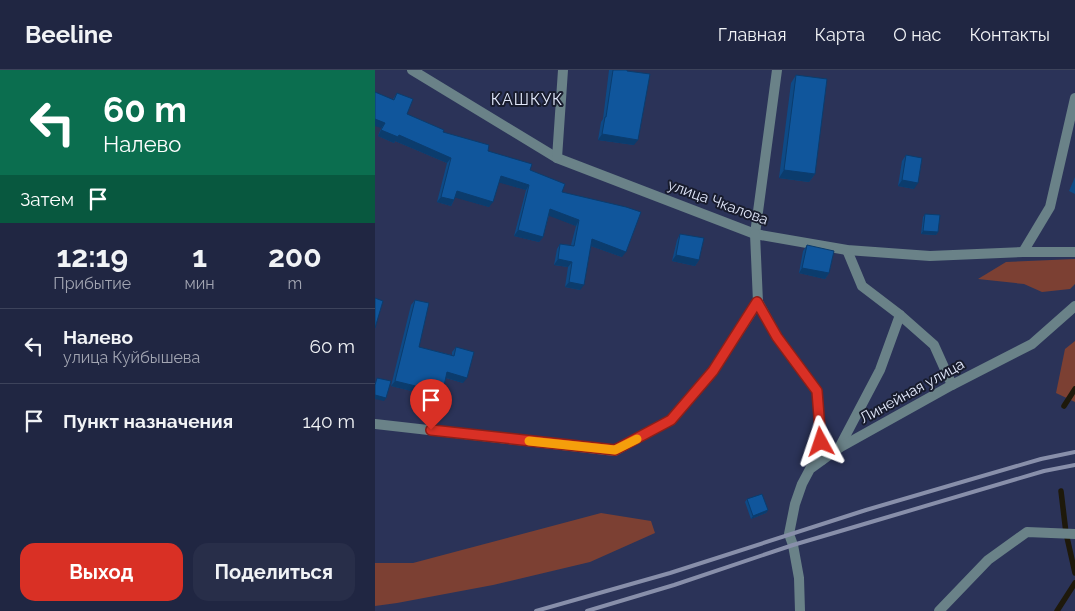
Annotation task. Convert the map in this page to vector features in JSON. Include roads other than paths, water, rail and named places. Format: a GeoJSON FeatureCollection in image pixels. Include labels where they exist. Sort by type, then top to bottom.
{"type":"FeatureCollection","features":[{"type":"Feature","properties":{"kind":"street","name":"улица Чкалова"},"geometry":{"type":"LineString","coordinates":[[412,70],[557,158],[755,234],[847,250],[930,256],[1075,252]]}},
{"type":"Feature","properties":{"kind":"street"},"geometry":{"type":"LineString","coordinates":[[557,158],[563,70]]}},
{"type":"Feature","properties":{"kind":"street"},"geometry":{"type":"LineString","coordinates":[[777,70],[755,234],[757,302],[777,337],[817,391],[822,460]]}},
{"type":"Feature","properties":{"kind":"street"},"geometry":{"type":"LineString","coordinates":[[1023,252],[1050,207],[1075,98]]}},
{"type":"Feature","properties":{"kind":"street"},"geometry":{"type":"LineString","coordinates":[[847,250],[862,286],[900,315],[934,345],[952,385]]}},
{"type":"Feature","properties":{"kind":"street"},"geometry":{"type":"LineString","coordinates":[[375,424],[615,450],[671,420],[713,371],[757,302]]}},
{"type":"Feature","properties":{"kind":"street","name":"Линейная улица"},"geometry":{"type":"LineString","coordinates":[[799,611],[799,578],[789,534],[790,522],[802,484],[811,470],[839,448],[952,385],[1032,344],[1075,306]]}},
{"type":"Feature","properties":{"kind":"street"},"geometry":{"type":"LineString","coordinates":[[839,448],[880,370],[900,315]]}},
{"type":"Feature","properties":{"kind":"street"},"geometry":{"type":"LineString","coordinates":[[939,611],[988,560],[1027,532],[1075,534]]}},
{"type":"Feature","properties":{"kind":"waterway"},"geometry":{"type":"LineString","coordinates":[[1064,406],[1075,389]]}},
{"type":"Feature","properties":{"kind":"waterway"},"geometry":{"type":"LineString","coordinates":[[1061,491],[1066,533],[1075,573]]}},
{"type":"Feature","properties":{"kind":"waterway"},"geometry":{"type":"LineString","coordinates":[[1057,611],[1075,583]]}},
{"type":"Feature","properties":{"kind":"railway"},"geometry":{"type":"LineString","coordinates":[[536,611],[670,573],[866,510],[1041,459],[1075,452]]}},
{"type":"Feature","properties":{"kind":"railway"},"geometry":{"type":"LineString","coordinates":[[587,611],[674,585],[793,545],[1044,471],[1075,465]]}},
{"type":"Feature","properties":{"kind":"district","name":"КАШКУК"},"geometry":{"type":"Point","coordinates":[527,99]}}]}
